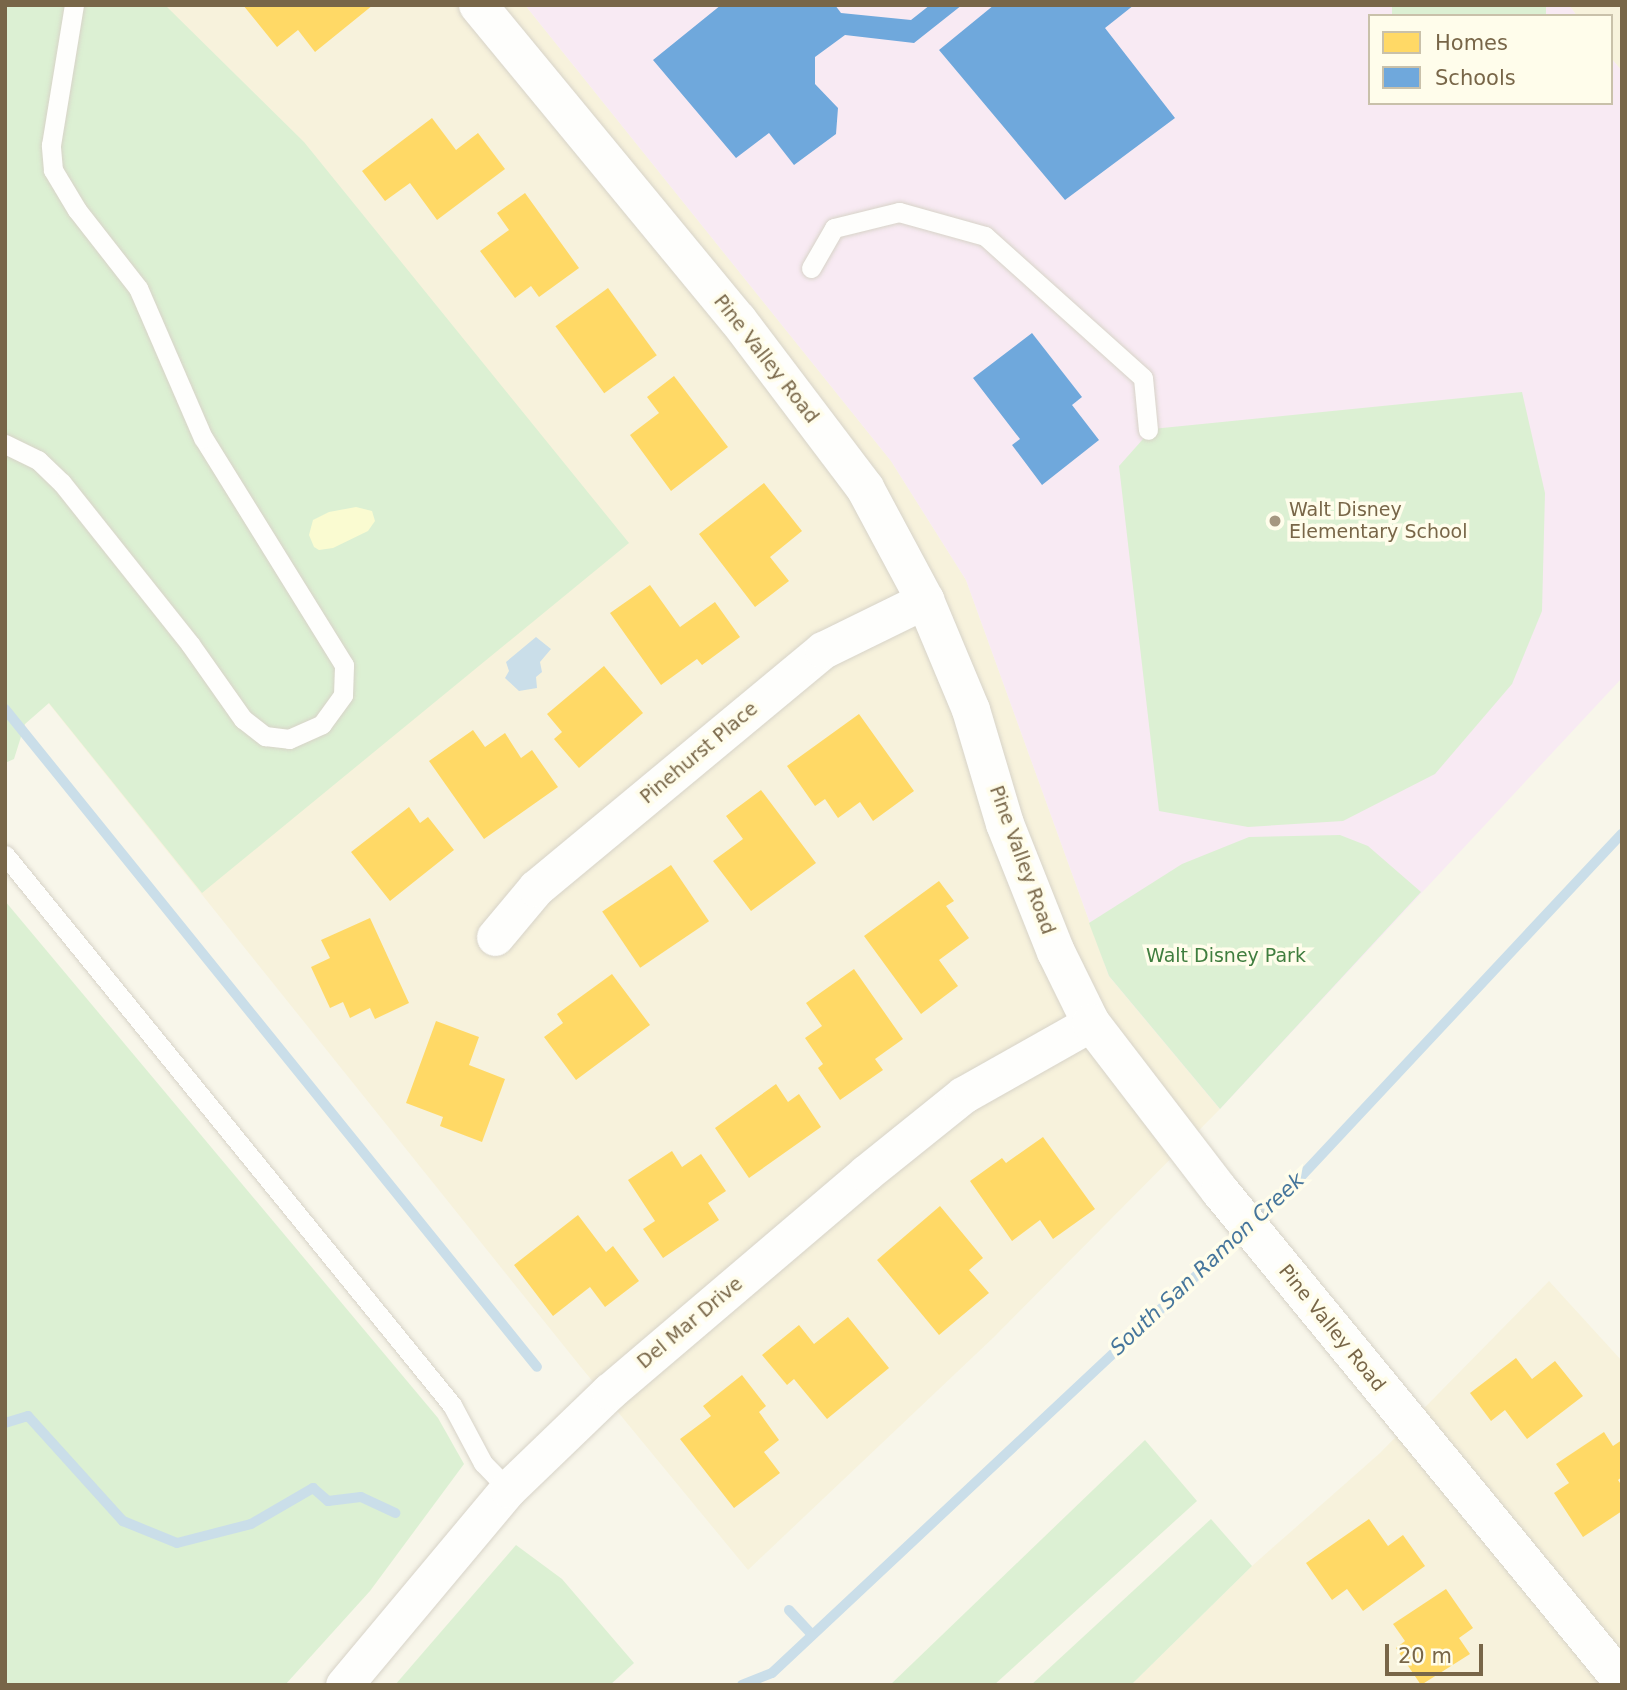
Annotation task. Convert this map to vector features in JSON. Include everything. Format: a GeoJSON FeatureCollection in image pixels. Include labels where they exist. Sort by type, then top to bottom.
{"type":"FeatureCollection","features":[{"type":"Feature","properties":{"kind":"street","name":"Pine Valley Road"},"geometry":{"type":"LineString","coordinates":[[478,5],[738,320],[857,478],[925,600],[971,710],[1005,824],[1056,953],[1091,1023],[1220,1191],[1622,1681]]}},
{"type":"Feature","properties":{"kind":"street","name":"Pinehurst Place"},"geometry":{"type":"LineString","coordinates":[[495,936],[536,888],[823,650],[925,600]]}},
{"type":"Feature","properties":{"kind":"street","name":"Del Mar Drive"},"geometry":{"type":"LineString","coordinates":[[344,1685],[508,1489],[610,1391],[866,1172],[963,1095],[1091,1023]]}},
{"type":"Feature","properties":{"kind":"lane"},"geometry":{"type":"LineString","coordinates":[[5,444],[38,460],[62,483],[190,644],[243,719],[265,736],[289,739],[322,724],[343,695],[344,666],[203,438],[138,288],[77,209],[53,170],[51,145],[74,5]]}},
{"type":"Feature","properties":{"kind":"lane"},"geometry":{"type":"LineString","coordinates":[[811,268],[834,228],[898,212],[985,236],[1143,378],[1148,430]]}},
{"type":"Feature","properties":{"kind":"lane"},"geometry":{"type":"LineString","coordinates":[[5,855],[452,1405],[483,1463],[508,1489]]}},
{"type":"Feature","properties":{"kind":"shaded area"},"geometry":{"type":"Polygon","coordinates":[[[5,5],[525,5],[891,461],[966,580],[1109,976],[1220,1109],[994,1337],[748,1570],[580,1366],[5,649],[5,5]]]}},
{"type":"Feature","properties":{"kind":"shaded area","name":"Walt Disney Elementary School"},"geometry":{"type":"Polygon","coordinates":[[[525,5],[1569,5],[1576,14],[1368,14],[1368,105],[1613,105],[1613,60],[1622,71],[1622,678],[1220,1109],[1109,976],[966,580],[891,461],[525,5]]]}},
{"type":"Feature","properties":{"kind":"shaded area"},"geometry":{"type":"Polygon","coordinates":[[[1569,5],[1622,5],[1622,71],[1613,60],[1613,14],[1576,14],[1569,5]]]}},
{"type":"Feature","properties":{"kind":"shaded area"},"geometry":{"type":"Polygon","coordinates":[[[1549,1281],[1622,1361],[1622,1685],[1131,1685],[1252,1566],[1380,1453],[1549,1281]]]}},
{"type":"Feature","properties":{"kind":"green space"},"geometry":{"type":"Polygon","coordinates":[[[5,5],[165,5],[304,142],[629,543],[202,893],[49,703],[25,724],[14,759],[5,763],[5,5]]]}},
{"type":"Feature","properties":{"kind":"green space"},"geometry":{"type":"Polygon","coordinates":[[[1392,5],[1546,5],[1546,14],[1392,14],[1392,5]]]}},
{"type":"Feature","properties":{"kind":"green space"},"geometry":{"type":"Polygon","coordinates":[[[1522,392],[1545,493],[1542,611],[1512,684],[1435,774],[1343,821],[1248,827],[1159,811],[1119,466],[1152,429],[1522,392]]]}},
{"type":"Feature","properties":{"kind":"green space","name":"Walt Disney Park"},"geometry":{"type":"Polygon","coordinates":[[[1340,835],[1368,846],[1421,892],[1220,1109],[1109,976],[1089,923],[1182,864],[1249,837],[1340,835]]]}},
{"type":"Feature","properties":{"kind":"green space"},"geometry":{"type":"Polygon","coordinates":[[[5,901],[438,1418],[464,1464],[370,1591],[285,1685],[5,1685],[5,901]]]}},
{"type":"Feature","properties":{"kind":"green space"},"geometry":{"type":"Polygon","coordinates":[[[1145,1440],[1197,1501],[994,1685],[890,1685],[1145,1440]]]}},
{"type":"Feature","properties":{"kind":"green space"},"geometry":{"type":"Polygon","coordinates":[[[1211,1519],[1252,1566],[1131,1685],[1031,1685],[1211,1519]]]}},
{"type":"Feature","properties":{"kind":"green space"},"geometry":{"type":"Polygon","coordinates":[[[516,1545],[562,1579],[634,1663],[610,1685],[395,1685],[516,1545]]]}},
{"type":"Feature","properties":{"kind":"sand"},"geometry":{"type":"Polygon","coordinates":[[[356,507],[372,511],[375,521],[368,531],[333,548],[319,550],[314,547],[309,535],[313,520],[329,512],[356,507]]]}},
{"type":"Feature","properties":{"kind":"water"},"geometry":{"type":"Polygon","coordinates":[[[536,637],[551,649],[540,662],[542,672],[536,677],[537,688],[519,691],[505,678],[509,671],[506,662],[536,637]]]}},
{"type":"Feature","properties":{"kind":"building: Homes"},"geometry":{"type":"Polygon","coordinates":[[[243,5],[373,5],[315,52],[298,30],[277,47],[243,5]]]}},
{"type":"Feature","properties":{"kind":"building: Homes"},"geometry":{"type":"Polygon","coordinates":[[[432,118],[456,150],[478,133],[505,169],[437,220],[410,183],[385,201],[362,171],[432,118]]]}},
{"type":"Feature","properties":{"kind":"building: Homes"},"geometry":{"type":"Polygon","coordinates":[[[525,193],[579,268],[539,297],[531,286],[515,298],[480,251],[509,230],[497,213],[525,193]]]}},
{"type":"Feature","properties":{"kind":"building: Homes"},"geometry":{"type":"Polygon","coordinates":[[[608,288],[657,355],[604,393],[555,326],[608,288]]]}},
{"type":"Feature","properties":{"kind":"building: Homes"},"geometry":{"type":"Polygon","coordinates":[[[674,376],[728,447],[671,491],[630,435],[659,413],[647,397],[674,376]]]}},
{"type":"Feature","properties":{"kind":"building: Homes"},"geometry":{"type":"Polygon","coordinates":[[[764,483],[802,531],[770,557],[789,581],[755,607],[699,534],[764,483]]]}},
{"type":"Feature","properties":{"kind":"building: Homes"},"geometry":{"type":"Polygon","coordinates":[[[650,585],[680,627],[715,602],[740,637],[702,665],[697,659],[661,685],[610,613],[650,585]]]}},
{"type":"Feature","properties":{"kind":"building: Homes"},"geometry":{"type":"Polygon","coordinates":[[[604,666],[643,713],[579,768],[554,739],[562,732],[547,714],[604,666]]]}},
{"type":"Feature","properties":{"kind":"building: Homes"},"geometry":{"type":"Polygon","coordinates":[[[859,714],[914,791],[873,821],[860,802],[838,818],[825,799],[815,806],[787,766],[859,714]]]}},
{"type":"Feature","properties":{"kind":"building: Homes"},"geometry":{"type":"Polygon","coordinates":[[[473,730],[485,747],[505,733],[521,758],[532,750],[558,787],[484,839],[429,761],[473,730]]]}},
{"type":"Feature","properties":{"kind":"building: Homes"},"geometry":{"type":"Polygon","coordinates":[[[761,790],[816,863],[751,911],[713,861],[743,839],[726,816],[761,790]]]}},
{"type":"Feature","properties":{"kind":"building: Homes"},"geometry":{"type":"Polygon","coordinates":[[[409,807],[420,823],[428,817],[454,850],[390,901],[351,852],[409,807]]]}},
{"type":"Feature","properties":{"kind":"building: Homes"},"geometry":{"type":"Polygon","coordinates":[[[671,865],[709,921],[640,968],[602,911],[671,865]]]}},
{"type":"Feature","properties":{"kind":"building: Homes"},"geometry":{"type":"Polygon","coordinates":[[[939,881],[954,901],[946,906],[969,938],[939,960],[958,986],[921,1014],[864,936],[939,881]]]}},
{"type":"Feature","properties":{"kind":"building: Homes"},"geometry":{"type":"Polygon","coordinates":[[[370,918],[409,1003],[375,1019],[370,1008],[350,1018],[343,1002],[330,1008],[311,967],[330,958],[321,940],[370,918]]]}},
{"type":"Feature","properties":{"kind":"building: Homes"},"geometry":{"type":"Polygon","coordinates":[[[854,969],[903,1039],[875,1059],[883,1070],[840,1100],[818,1068],[823,1064],[805,1038],[822,1026],[806,1003],[854,969]]]}},
{"type":"Feature","properties":{"kind":"building: Homes"},"geometry":{"type":"Polygon","coordinates":[[[612,974],[650,1025],[576,1080],[544,1037],[563,1023],[557,1014],[612,974]]]}},
{"type":"Feature","properties":{"kind":"building: Homes"},"geometry":{"type":"Polygon","coordinates":[[[436,1021],[479,1037],[469,1065],[505,1079],[482,1142],[440,1126],[443,1117],[406,1103],[436,1021]]]}},
{"type":"Feature","properties":{"kind":"building: Homes"},"geometry":{"type":"Polygon","coordinates":[[[776,1084],[788,1102],[799,1094],[821,1127],[749,1178],[715,1128],[776,1084]]]}},
{"type":"Feature","properties":{"kind":"building: Homes"},"geometry":{"type":"Polygon","coordinates":[[[1043,1137],[1095,1209],[1053,1239],[1040,1220],[1012,1241],[970,1181],[1002,1158],[1006,1163],[1043,1137]]]}},
{"type":"Feature","properties":{"kind":"building: Homes"},"geometry":{"type":"Polygon","coordinates":[[[672,1151],[682,1167],[701,1154],[726,1191],[708,1203],[719,1220],[663,1258],[643,1229],[655,1221],[628,1180],[672,1151]]]}},
{"type":"Feature","properties":{"kind":"building: Homes"},"geometry":{"type":"Polygon","coordinates":[[[940,1206],[983,1258],[969,1270],[989,1293],[939,1335],[877,1260],[940,1206]]]}},
{"type":"Feature","properties":{"kind":"building: Homes"},"geometry":{"type":"Polygon","coordinates":[[[578,1215],[606,1252],[613,1246],[639,1281],[605,1307],[590,1287],[553,1316],[514,1265],[578,1215]]]}},
{"type":"Feature","properties":{"kind":"building: Homes"},"geometry":{"type":"Polygon","coordinates":[[[848,1317],[889,1368],[827,1419],[794,1379],[787,1385],[762,1355],[799,1325],[814,1344],[848,1317]]]}},
{"type":"Feature","properties":{"kind":"building: Homes"},"geometry":{"type":"Polygon","coordinates":[[[1516,1358],[1532,1379],[1555,1361],[1583,1396],[1527,1439],[1505,1410],[1491,1421],[1470,1393],[1516,1358]]]}},
{"type":"Feature","properties":{"kind":"building: Homes"},"geometry":{"type":"Polygon","coordinates":[[[742,1375],[766,1406],[759,1412],[779,1440],[764,1452],[780,1473],[734,1508],[680,1439],[711,1416],[703,1406],[742,1375]]]}},
{"type":"Feature","properties":{"kind":"building: Homes"},"geometry":{"type":"Polygon","coordinates":[[[1604,1432],[1613,1446],[1622,1440],[1622,1477],[1618,1480],[1622,1486],[1622,1511],[1583,1537],[1554,1493],[1569,1483],[1556,1464],[1604,1432]]]}},
{"type":"Feature","properties":{"kind":"building: Homes"},"geometry":{"type":"Polygon","coordinates":[[[1369,1519],[1388,1546],[1403,1535],[1425,1566],[1363,1611],[1347,1589],[1332,1600],[1306,1563],[1369,1519]]]}},
{"type":"Feature","properties":{"kind":"building: Homes"},"geometry":{"type":"Polygon","coordinates":[[[1446,1589],[1473,1628],[1459,1638],[1470,1654],[1421,1685],[1396,1648],[1405,1641],[1393,1624],[1446,1589]]]}},
{"type":"Feature","properties":{"kind":"building: Schools"},"geometry":{"type":"Polygon","coordinates":[[[721,5],[835,5],[841,13],[911,20],[930,5],[962,5],[914,43],[845,35],[815,57],[815,84],[838,108],[836,134],[794,165],[769,133],[736,158],[653,60],[721,5]]]}},
{"type":"Feature","properties":{"kind":"building: Schools"},"geometry":{"type":"Polygon","coordinates":[[[994,5],[1134,5],[1105,28],[1175,118],[1065,200],[939,50],[994,5]]]}},
{"type":"Feature","properties":{"kind":"building: Schools"},"geometry":{"type":"Polygon","coordinates":[[[1032,333],[1082,397],[1072,405],[1099,440],[1042,485],[1012,445],[1020,439],[973,378],[1032,333]]]}},
{"type":"Feature","properties":{"kind":"waterway"},"geometry":{"type":"LineString","coordinates":[[5,709],[537,1367]]}},
{"type":"Feature","properties":{"kind":"waterway","name":"South San Ramon Creek"},"geometry":{"type":"LineString","coordinates":[[1255,1221],[1293,1185],[1622,834]]}},
{"type":"Feature","properties":{"kind":"waterway","name":"South San Ramon Creek"},"geometry":{"type":"LineString","coordinates":[[742,1685],[772,1673],[1244,1231]]}},
{"type":"Feature","properties":{"kind":"waterway"},"geometry":{"type":"LineString","coordinates":[[5,1423],[28,1416],[123,1521],[177,1543],[251,1524],[313,1488],[328,1501],[361,1497],[395,1513]]}},
{"type":"Feature","properties":{"kind":"waterway"},"geometry":{"type":"LineString","coordinates":[[789,1610],[812,1635]]}},
{"type":"Feature","properties":{"kind":"place","name":"Walt Disney Elementary School"},"geometry":{"type":"Point","coordinates":[1275,521]}}]}
